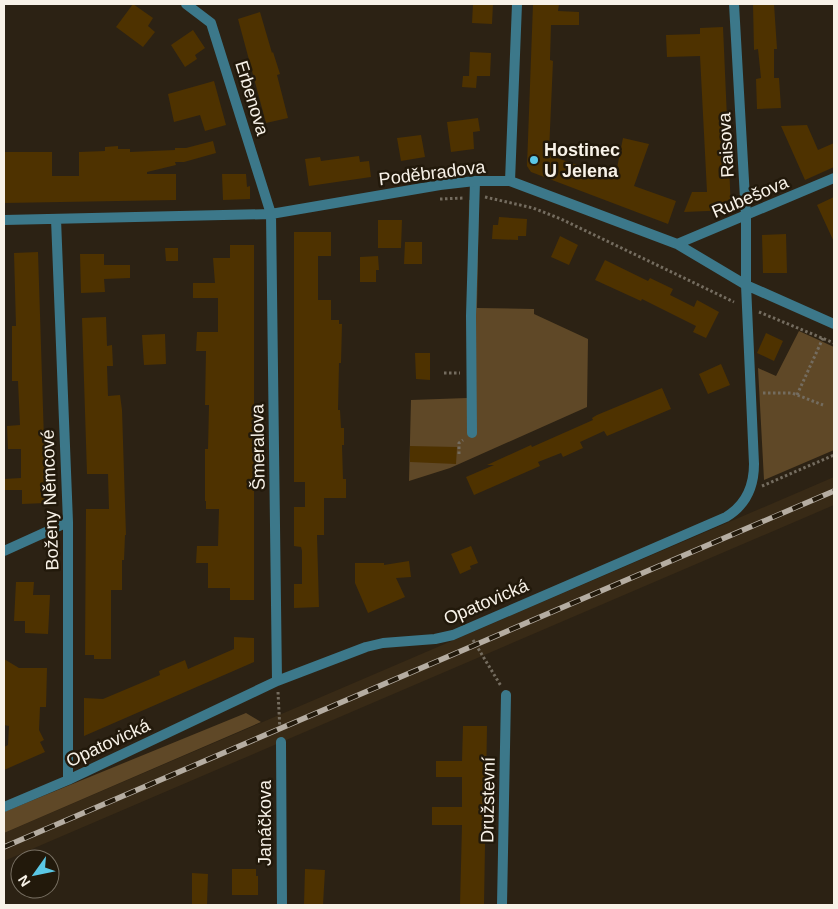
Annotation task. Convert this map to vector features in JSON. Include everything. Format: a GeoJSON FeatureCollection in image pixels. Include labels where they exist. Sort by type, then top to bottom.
{"type":"FeatureCollection","features":[{"type":"Feature","properties":{"kind":"street","name":"Erbenova"},"geometry":{"type":"LineString","coordinates":[[186,4],[211,22],[271,214]]}},
{"type":"Feature","properties":{"kind":"street"},"geometry":{"type":"LineString","coordinates":[[510,181],[517,4]]}},
{"type":"Feature","properties":{"kind":"street","name":"Raisova"},"geometry":{"type":"LineString","coordinates":[[734,4],[746,216],[746,285]]}},
{"type":"Feature","properties":{"kind":"street","name":"Rubešova"},"geometry":{"type":"LineString","coordinates":[[677,244],[834,178]]}},
{"type":"Feature","properties":{"kind":"street","name":"Poděbradova"},"geometry":{"type":"LineString","coordinates":[[4,220],[271,214],[440,185],[474,181],[510,181],[677,244],[746,285],[834,324]]}},
{"type":"Feature","properties":{"kind":"street"},"geometry":{"type":"LineString","coordinates":[[472,433],[471,316],[474,181]]}},
{"type":"Feature","properties":{"kind":"street","name":"Šmeralova"},"geometry":{"type":"LineString","coordinates":[[271,214],[277,681]]}},
{"type":"Feature","properties":{"kind":"street","name":"Boženy Němcové"},"geometry":{"type":"LineString","coordinates":[[56,219],[68,522],[68,780]]}},
{"type":"Feature","properties":{"kind":"street","name":"Opatovická"},"geometry":{"type":"LineString","coordinates":[[4,807],[68,780],[277,681],[366,647],[383,643],[435,639],[453,635],[726,517],[738,508],[750,491],[754,475],[746,285]]}},
{"type":"Feature","properties":{"kind":"street"},"geometry":{"type":"LineString","coordinates":[[4,551],[68,522]]}},
{"type":"Feature","properties":{"kind":"street","name":"Družstevní"},"geometry":{"type":"LineString","coordinates":[[502,905],[506,695]]}},
{"type":"Feature","properties":{"kind":"street","name":"Janáčkova"},"geometry":{"type":"LineString","coordinates":[[281,742],[282,905]]}},
{"type":"Feature","properties":{"kind":"path"},"geometry":{"type":"LineString","coordinates":[[438,199],[485,197],[533,208],[561,219],[747,307],[834,343]]}},
{"type":"Feature","properties":{"kind":"path"},"geometry":{"type":"LineString","coordinates":[[797,395],[823,338]]}},
{"type":"Feature","properties":{"kind":"path"},"geometry":{"type":"LineString","coordinates":[[751,393],[792,393],[822,406]]}},
{"type":"Feature","properties":{"kind":"path"},"geometry":{"type":"LineString","coordinates":[[750,491],[834,454]]}},
{"type":"Feature","properties":{"kind":"path"},"geometry":{"type":"LineString","coordinates":[[467,628],[506,695]]}},
{"type":"Feature","properties":{"kind":"path"},"geometry":{"type":"LineString","coordinates":[[277,681],[281,742]]}},
{"type":"Feature","properties":{"kind":"shaded area"},"geometry":{"type":"Polygon","coordinates":[[[469,200],[479,201],[477,308],[534,309],[534,314],[588,339],[587,407],[450,468],[409,481],[411,400],[467,398],[469,200]]]}},
{"type":"Feature","properties":{"kind":"shaded area"},"geometry":{"type":"Polygon","coordinates":[[[799,331],[834,347],[834,450],[764,480],[758,368],[776,376],[799,331]]]}},
{"type":"Feature","properties":{"kind":"shaded area"},"geometry":{"type":"Polygon","coordinates":[[[834,477],[834,505],[32,849],[10,849],[10,858],[4,861],[4,833],[834,477]]]}},
{"type":"Feature","properties":{"kind":"shaded area"},"geometry":{"type":"Polygon","coordinates":[[[246,713],[261,722],[4,833],[4,812],[246,713]]]}},
{"type":"Feature","properties":{"kind":"building"},"geometry":{"type":"Polygon","coordinates":[[[133,4],[153,18],[148,26],[155,32],[143,47],[116,27],[133,4]]]}},
{"type":"Feature","properties":{"kind":"building"},"geometry":{"type":"Polygon","coordinates":[[[473,4],[493,4],[492,24],[472,23],[473,4]]]}},
{"type":"Feature","properties":{"kind":"building"},"geometry":{"type":"Polygon","coordinates":[[[533,4],[559,4],[558,11],[579,12],[579,25],[551,25],[550,60],[553,61],[549,152],[558,155],[557,158],[615,178],[623,138],[649,144],[634,186],[676,201],[668,224],[531,172],[527,166],[533,4]]]}},
{"type":"Feature","properties":{"kind":"building"},"geometry":{"type":"Polygon","coordinates":[[[753,4],[774,4],[777,49],[774,49],[774,78],[779,78],[781,108],[757,109],[756,79],[761,78],[758,49],[754,50],[753,4]]]}},
{"type":"Feature","properties":{"kind":"building"},"geometry":{"type":"Polygon","coordinates":[[[260,12],[280,74],[277,75],[288,118],[266,123],[238,19],[260,12]]]}},
{"type":"Feature","properties":{"kind":"building"},"geometry":{"type":"Polygon","coordinates":[[[723,27],[731,210],[684,212],[692,192],[707,192],[700,56],[667,57],[666,35],[700,34],[700,28],[723,27]]]}},
{"type":"Feature","properties":{"kind":"building"},"geometry":{"type":"Polygon","coordinates":[[[193,30],[205,48],[195,55],[197,59],[185,67],[171,45],[193,30]]]}},
{"type":"Feature","properties":{"kind":"building"},"geometry":{"type":"Polygon","coordinates":[[[470,52],[491,53],[490,76],[477,76],[476,88],[462,87],[463,76],[469,76],[470,52]]]}},
{"type":"Feature","properties":{"kind":"building"},"geometry":{"type":"Polygon","coordinates":[[[214,81],[226,125],[205,131],[200,115],[174,122],[168,94],[214,81]]]}},
{"type":"Feature","properties":{"kind":"building"},"geometry":{"type":"Polygon","coordinates":[[[478,118],[480,131],[473,132],[474,149],[451,152],[447,122],[478,118]]]}},
{"type":"Feature","properties":{"kind":"building"},"geometry":{"type":"Polygon","coordinates":[[[807,125],[818,150],[834,143],[834,167],[805,180],[781,126],[807,125]]]}},
{"type":"Feature","properties":{"kind":"building"},"geometry":{"type":"Polygon","coordinates":[[[421,135],[425,157],[401,161],[397,138],[421,135]]]}},
{"type":"Feature","properties":{"kind":"building"},"geometry":{"type":"Polygon","coordinates":[[[213,141],[216,153],[184,162],[175,162],[176,165],[147,172],[147,174],[176,174],[176,200],[4,203],[4,152],[52,152],[52,176],[79,176],[79,152],[105,151],[105,147],[118,146],[118,149],[130,149],[130,152],[175,150],[175,148],[186,148],[213,141]]]}},
{"type":"Feature","properties":{"kind":"building"},"geometry":{"type":"Polygon","coordinates":[[[359,156],[360,162],[369,161],[371,177],[309,186],[305,159],[320,157],[321,161],[359,156]]]}},
{"type":"Feature","properties":{"kind":"building"},"geometry":{"type":"Polygon","coordinates":[[[222,174],[246,174],[247,187],[250,186],[250,199],[223,200],[222,174]]]}},
{"type":"Feature","properties":{"kind":"building"},"geometry":{"type":"Polygon","coordinates":[[[834,197],[834,242],[817,205],[834,197]]]}},
{"type":"Feature","properties":{"kind":"building"},"geometry":{"type":"Polygon","coordinates":[[[499,217],[527,219],[526,236],[518,236],[518,240],[492,239],[493,225],[498,225],[499,217]]]}},
{"type":"Feature","properties":{"kind":"building"},"geometry":{"type":"Polygon","coordinates":[[[378,220],[402,220],[401,248],[378,248],[378,220]]]}},
{"type":"Feature","properties":{"kind":"building"},"geometry":{"type":"Polygon","coordinates":[[[294,232],[331,232],[331,256],[318,256],[318,300],[331,300],[331,320],[339,320],[339,324],[342,324],[338,410],[340,410],[341,428],[344,428],[344,445],[342,445],[343,479],[346,479],[346,498],[324,498],[324,535],[317,535],[319,607],[294,608],[294,584],[302,584],[302,551],[301,547],[294,546],[294,507],[305,507],[305,482],[294,482],[294,232]]]}},
{"type":"Feature","properties":{"kind":"building"},"geometry":{"type":"Polygon","coordinates":[[[786,234],[787,273],[763,273],[762,235],[786,234]]]}},
{"type":"Feature","properties":{"kind":"building"},"geometry":{"type":"Polygon","coordinates":[[[560,236],[578,245],[569,265],[551,257],[560,236]]]}},
{"type":"Feature","properties":{"kind":"building"},"geometry":{"type":"Polygon","coordinates":[[[405,242],[422,242],[422,264],[404,264],[405,242]]]}},
{"type":"Feature","properties":{"kind":"building"},"geometry":{"type":"Polygon","coordinates":[[[230,245],[254,245],[254,600],[230,600],[230,588],[208,588],[208,563],[196,563],[197,546],[218,546],[219,509],[206,509],[205,501],[205,449],[208,449],[209,405],[205,405],[206,351],[196,351],[197,332],[218,332],[218,298],[193,298],[193,283],[215,283],[213,258],[230,258],[230,245]]]}},
{"type":"Feature","properties":{"kind":"building"},"geometry":{"type":"Polygon","coordinates":[[[165,248],[178,248],[178,261],[166,261],[165,248]]]}},
{"type":"Feature","properties":{"kind":"building"},"geometry":{"type":"Polygon","coordinates":[[[38,252],[46,503],[22,504],[22,490],[4,490],[4,479],[21,478],[21,449],[8,449],[7,426],[20,425],[18,381],[12,381],[12,326],[16,326],[14,253],[38,252]]]}},
{"type":"Feature","properties":{"kind":"building"},"geometry":{"type":"Polygon","coordinates":[[[80,254],[104,254],[104,265],[130,265],[130,278],[104,279],[105,292],[81,293],[80,254]]]}},
{"type":"Feature","properties":{"kind":"building"},"geometry":{"type":"Polygon","coordinates":[[[378,256],[379,270],[376,270],[376,282],[360,282],[360,257],[378,256]]]}},
{"type":"Feature","properties":{"kind":"building"},"geometry":{"type":"Polygon","coordinates":[[[605,260],[648,281],[650,278],[673,289],[670,295],[694,307],[697,300],[719,312],[706,338],[693,332],[696,326],[642,299],[641,301],[595,280],[605,260]]]}},
{"type":"Feature","properties":{"kind":"building"},"geometry":{"type":"Polygon","coordinates":[[[106,317],[107,346],[112,345],[113,366],[107,366],[108,396],[120,395],[122,410],[126,535],[124,560],[122,560],[122,590],[111,590],[111,659],[94,659],[94,655],[85,655],[86,509],[109,509],[108,474],[87,474],[82,318],[106,317]]]}},
{"type":"Feature","properties":{"kind":"building"},"geometry":{"type":"Polygon","coordinates":[[[766,333],[783,341],[774,361],[757,353],[766,333]]]}},
{"type":"Feature","properties":{"kind":"building"},"geometry":{"type":"Polygon","coordinates":[[[165,334],[166,364],[144,365],[142,335],[165,334]]]}},
{"type":"Feature","properties":{"kind":"building"},"geometry":{"type":"Polygon","coordinates":[[[415,353],[430,353],[430,380],[416,379],[415,353]]]}},
{"type":"Feature","properties":{"kind":"building"},"geometry":{"type":"Polygon","coordinates":[[[721,364],[730,385],[708,394],[699,374],[721,364]]]}},
{"type":"Feature","properties":{"kind":"building"},"geometry":{"type":"Polygon","coordinates":[[[662,388],[671,409],[607,436],[604,431],[580,442],[583,448],[563,457],[561,453],[538,462],[540,466],[474,495],[466,477],[494,465],[487,465],[531,445],[532,447],[593,420],[592,418],[597,415],[662,388]]]}},
{"type":"Feature","properties":{"kind":"building"},"geometry":{"type":"Polygon","coordinates":[[[410,446],[457,447],[456,464],[410,462],[410,446]]]}},
{"type":"Feature","properties":{"kind":"building"},"geometry":{"type":"Polygon","coordinates":[[[471,546],[478,563],[470,566],[471,569],[460,574],[451,554],[471,546]]]}},
{"type":"Feature","properties":{"kind":"building"},"geometry":{"type":"Polygon","coordinates":[[[409,561],[411,577],[396,578],[405,597],[368,613],[355,583],[355,563],[384,563],[384,565],[409,561]]]}},
{"type":"Feature","properties":{"kind":"building"},"geometry":{"type":"Polygon","coordinates":[[[16,582],[34,582],[33,595],[50,595],[48,634],[25,633],[25,621],[14,621],[16,582]]]}},
{"type":"Feature","properties":{"kind":"building"},"geometry":{"type":"Polygon","coordinates":[[[234,637],[254,638],[254,662],[84,736],[84,698],[103,699],[160,675],[159,671],[185,660],[188,669],[234,649],[234,637]]]}},
{"type":"Feature","properties":{"kind":"building"},"geometry":{"type":"Polygon","coordinates":[[[4,659],[19,668],[47,668],[46,707],[40,707],[39,730],[44,740],[40,742],[45,752],[4,770],[4,747],[8,745],[9,726],[4,725],[4,659]]]}},
{"type":"Feature","properties":{"kind":"building"},"geometry":{"type":"Polygon","coordinates":[[[463,726],[487,726],[484,905],[460,905],[462,825],[432,825],[432,807],[462,807],[462,777],[436,777],[436,761],[462,761],[463,726]]]}},
{"type":"Feature","properties":{"kind":"building"},"geometry":{"type":"Polygon","coordinates":[[[232,869],[256,869],[258,895],[232,895],[232,869]]]}},
{"type":"Feature","properties":{"kind":"building"},"geometry":{"type":"Polygon","coordinates":[[[305,869],[325,870],[323,905],[304,905],[305,869]]]}},
{"type":"Feature","properties":{"kind":"building"},"geometry":{"type":"Polygon","coordinates":[[[192,873],[208,874],[207,905],[192,905],[192,873]]]}},
{"type":"Feature","properties":{"kind":"railway"},"geometry":{"type":"LineString","coordinates":[[4,847],[834,491]]}},
{"type":"Feature","properties":{"kind":"place","name":"Hostinec U Jelena"},"geometry":{"type":"Point","coordinates":[534,160]}}]}
